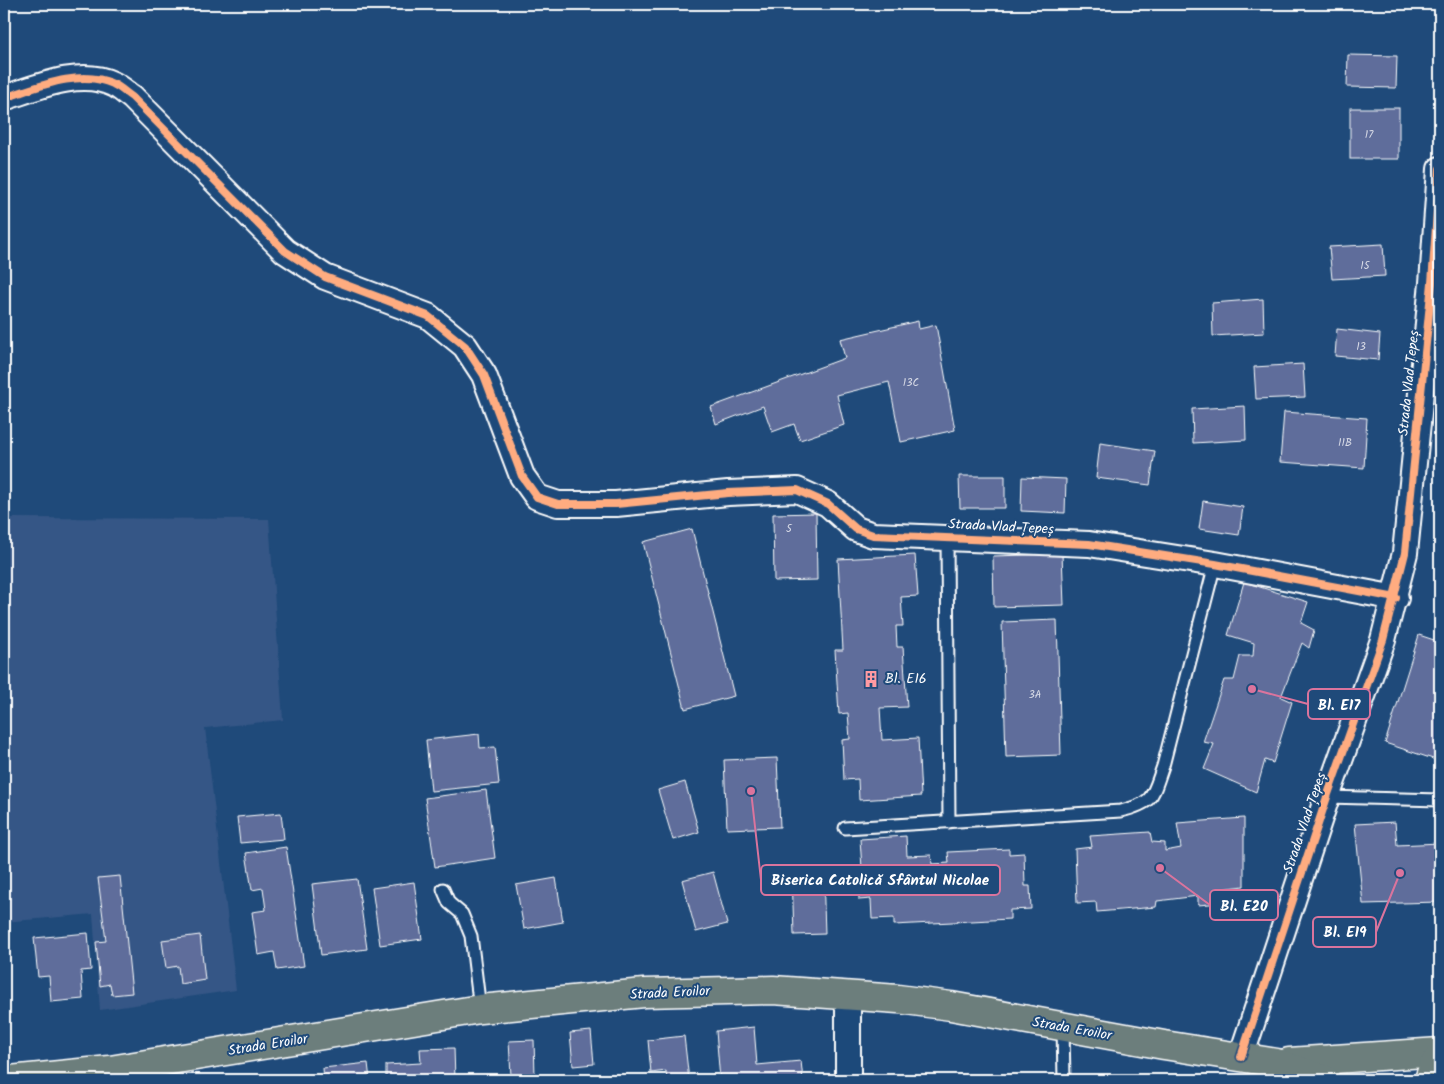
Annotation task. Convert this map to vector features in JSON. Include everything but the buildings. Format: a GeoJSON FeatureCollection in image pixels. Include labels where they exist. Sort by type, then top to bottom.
{"type":"FeatureCollection","features":[{"type":"Feature","properties":{"kind":"main road","name":"Strada Eroilor"},"geometry":{"type":"LineString","coordinates":[[10,1080],[159,1072],[480,1010],[577,998],[671,992],[773,990],[848,995],[951,1006],[1277,1063],[1326,1080]]}},
{"type":"Feature","properties":{"kind":"main road"},"geometry":{"type":"LineString","coordinates":[[1277,1063],[1440,1054]]}},
{"type":"Feature","properties":{"kind":"main road"},"geometry":{"type":"LineString","coordinates":[[1428,1080],[1440,1054]]}},
{"type":"Feature","properties":{"kind":"street","name":"Strada Vlad Țepeș"},"geometry":{"type":"LineString","coordinates":[[4,98],[50,83],[85,78],[112,83],[132,97],[285,251],[325,277],[428,316],[465,346],[484,375],[522,476],[536,497],[558,504],[616,504],[728,493],[797,490],[828,504],[856,529],[873,535],[1089,544],[1215,564],[1396,598]]}},
{"type":"Feature","properties":{"kind":"street","name":"Strada Vlad Țepeș"},"geometry":{"type":"LineString","coordinates":[[1241,1058],[1327,797],[1384,640],[1396,598],[1405,553],[1431,292],[1440,170]]}},
{"type":"Feature","properties":{"kind":"street"},"geometry":{"type":"LineString","coordinates":[[848,995],[848,1080]]}},
{"type":"Feature","properties":{"kind":"lane"},"geometry":{"type":"LineString","coordinates":[[947,537],[949,822]]}},
{"type":"Feature","properties":{"kind":"lane"},"geometry":{"type":"LineString","coordinates":[[845,828],[1121,811],[1142,806],[1153,794],[1163,766],[1215,564]]}},
{"type":"Feature","properties":{"kind":"lane"},"geometry":{"type":"LineString","coordinates":[[1327,797],[1440,800]]}},
{"type":"Feature","properties":{"kind":"lane"},"geometry":{"type":"LineString","coordinates":[[443,889],[449,903],[462,914],[471,936],[480,1010]]}},
{"type":"Feature","properties":{"kind":"lane"},"geometry":{"type":"LineString","coordinates":[[1063,1027],[1064,1080]]}},
{"type":"Feature","properties":{"kind":"shaded area"},"geometry":{"type":"Polygon","coordinates":[[[4,518],[269,519],[283,720],[205,728],[236,990],[100,1010],[93,914],[4,922],[4,804],[8,803],[4,785],[4,518]]]}},
{"type":"Feature","properties":{"kind":"cycle path"},"geometry":{"type":"LineString","coordinates":[[4,98],[43,85],[72,79],[86,78],[116,85],[132,97],[285,251],[325,277],[428,316],[465,346],[484,375],[522,476],[537,497],[558,504],[616,504],[728,493],[797,490],[828,504],[856,529],[873,535],[1089,544],[1215,564],[1396,598]]}},
{"type":"Feature","properties":{"kind":"cycle path"},"geometry":{"type":"LineString","coordinates":[[1241,1057],[1327,797],[1383,640],[1405,553],[1432,283],[1440,169]]}},
{"type":"Feature","properties":{"kind":"place","name":"Bl. E16"},"geometry":{"type":"Point","coordinates":[871,679]}},
{"type":"Feature","properties":{"kind":"place","name":"Bl. E17"},"geometry":{"type":"Point","coordinates":[1252,689]}},
{"type":"Feature","properties":{"kind":"place","name":"Biserica Catolică Sfântul Nicolae"},"geometry":{"type":"Point","coordinates":[751,791]}},
{"type":"Feature","properties":{"kind":"place","name":"Bl. E20"},"geometry":{"type":"Point","coordinates":[1160,868]}},
{"type":"Feature","properties":{"kind":"place","name":"Bl. E19"},"geometry":{"type":"Point","coordinates":[1400,873]}}]}
